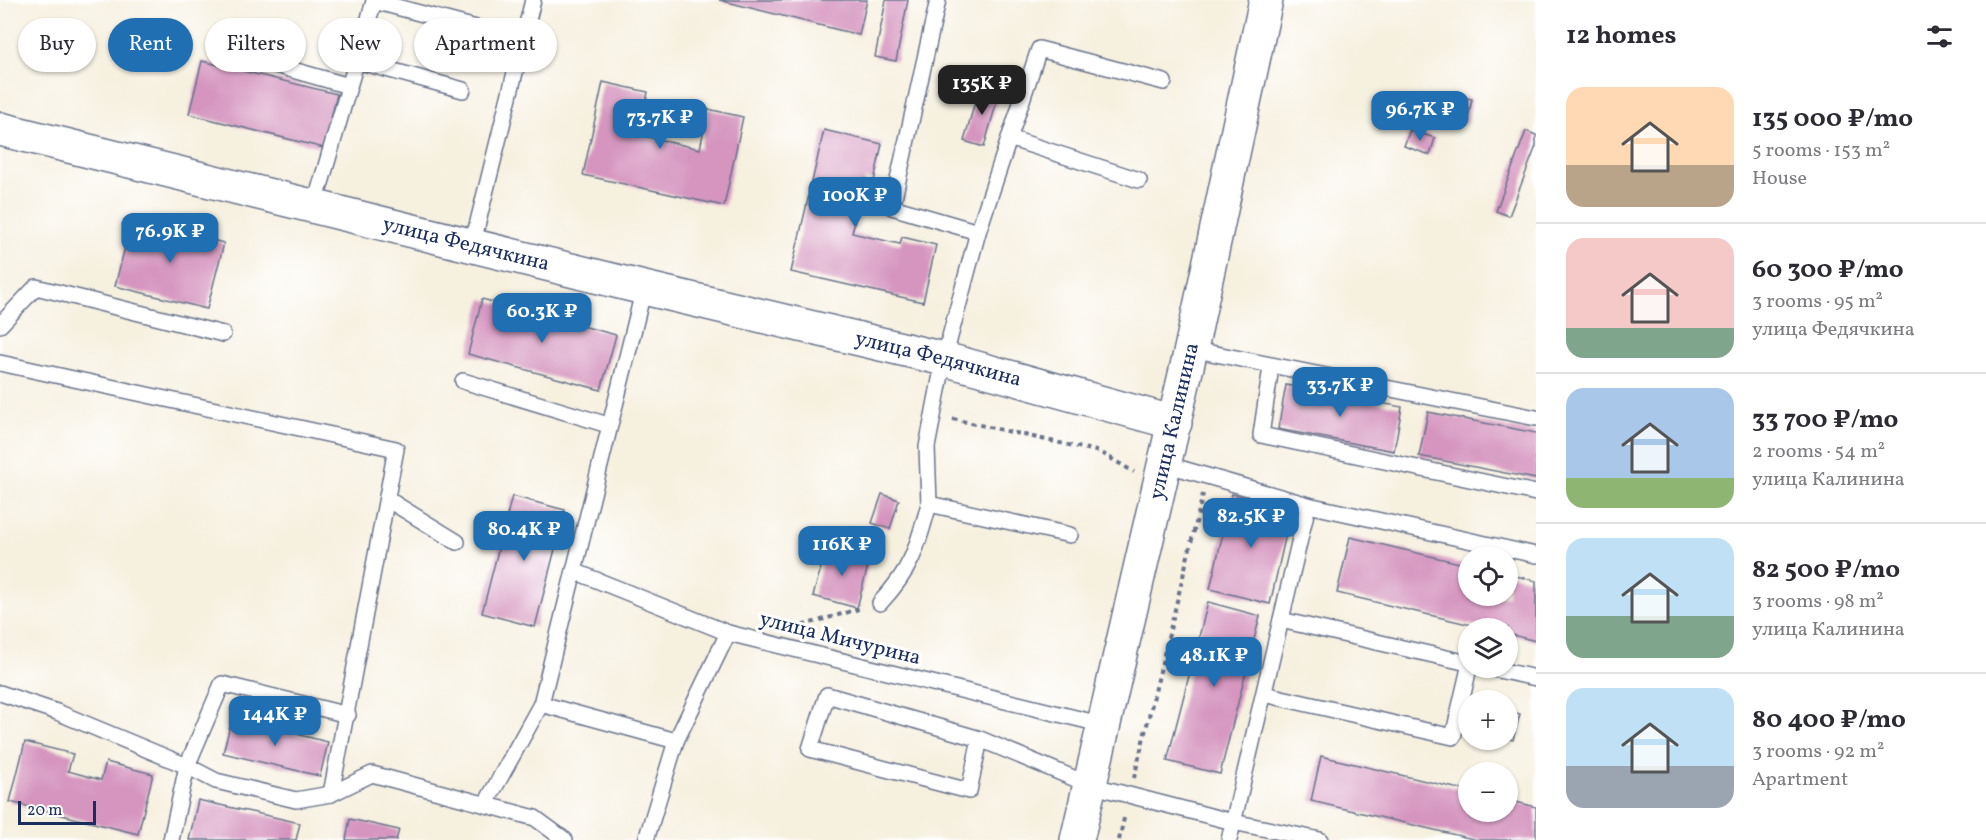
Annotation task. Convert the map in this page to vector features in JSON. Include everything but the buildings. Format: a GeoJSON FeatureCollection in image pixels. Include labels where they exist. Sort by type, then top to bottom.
{"type":"FeatureCollection","features":[{"type":"Feature","properties":{"kind":"street","name":"улица Калинина"},"geometry":{"type":"LineString","coordinates":[[1077,840],[1191,349],[1266,0]]}},
{"type":"Feature","properties":{"kind":"street","name":"улица Федячкина"},"geometry":{"type":"LineString","coordinates":[[0,129],[644,288],[944,359],[1174,423]]}},
{"type":"Feature","properties":{"kind":"lane"},"geometry":{"type":"LineString","coordinates":[[472,246],[533,0]]}},
{"type":"Feature","properties":{"kind":"lane"},"geometry":{"type":"LineString","coordinates":[[938,0],[892,207],[978,232]]}},
{"type":"Feature","properties":{"kind":"lane"},"geometry":{"type":"LineString","coordinates":[[369,18],[374,1],[438,18]]}},
{"type":"Feature","properties":{"kind":"lane"},"geometry":{"type":"LineString","coordinates":[[880,603],[898,583],[915,555],[929,504],[927,447],[944,359],[978,232],[1039,49],[1164,82]]}},
{"type":"Feature","properties":{"kind":"lane"},"geometry":{"type":"LineString","coordinates":[[300,72],[349,86]]}},
{"type":"Feature","properties":{"kind":"lane"},"geometry":{"type":"LineString","coordinates":[[314,207],[353,72]]}},
{"type":"Feature","properties":{"kind":"lane"},"geometry":{"type":"LineString","coordinates":[[397,72],[463,90]]}},
{"type":"Feature","properties":{"kind":"lane"},"geometry":{"type":"LineString","coordinates":[[1009,138],[1139,180]]}},
{"type":"Feature","properties":{"kind":"lane"},"geometry":{"type":"LineString","coordinates":[[0,325],[36,287],[223,334]]}},
{"type":"Feature","properties":{"kind":"lane"},"geometry":{"type":"LineString","coordinates":[[485,805],[541,704],[608,425],[644,288]]}},
{"type":"Feature","properties":{"kind":"lane"},"geometry":{"type":"LineString","coordinates":[[1191,349],[1271,367],[1536,418]]}},
{"type":"Feature","properties":{"kind":"lane"},"geometry":{"type":"LineString","coordinates":[[0,363],[396,449],[348,715],[331,794]]}},
{"type":"Feature","properties":{"kind":"lane"},"geometry":{"type":"LineString","coordinates":[[1271,367],[1261,435],[1536,493]]}},
{"type":"Feature","properties":{"kind":"lane"},"geometry":{"type":"LineString","coordinates":[[463,381],[608,425]]}},
{"type":"Feature","properties":{"kind":"lane"},"geometry":{"type":"LineString","coordinates":[[1162,475],[1207,476],[1308,505],[1536,555]]}},
{"type":"Feature","properties":{"kind":"lane"},"geometry":{"type":"LineString","coordinates":[[387,499],[458,542]]}},
{"type":"Feature","properties":{"kind":"lane"},"geometry":{"type":"LineString","coordinates":[[929,504],[1070,535]]}},
{"type":"Feature","properties":{"kind":"lane"},"geometry":{"type":"LineString","coordinates":[[1229,840],[1308,505]]}},
{"type":"Feature","properties":{"kind":"lane","name":"улица Мичурина"},"geometry":{"type":"LineString","coordinates":[[574,571],[728,633],[1104,725]]}},
{"type":"Feature","properties":{"kind":"lane"},"geometry":{"type":"LineString","coordinates":[[1281,620],[1458,661]]}},
{"type":"Feature","properties":{"kind":"lane"},"geometry":{"type":"LineString","coordinates":[[646,840],[676,741],[728,633]]}},
{"type":"Feature","properties":{"kind":"lane"},"geometry":{"type":"LineString","coordinates":[[1518,674],[1536,678]]}},
{"type":"Feature","properties":{"kind":"lane"},"geometry":{"type":"LineString","coordinates":[[1264,694],[1453,737],[1467,678]]}},
{"type":"Feature","properties":{"kind":"lane"},"geometry":{"type":"LineString","coordinates":[[171,840],[187,766],[222,684],[348,715]]}},
{"type":"Feature","properties":{"kind":"lane"},"geometry":{"type":"LineString","coordinates":[[0,693],[57,712],[187,766],[216,781],[296,800],[331,794],[372,774],[535,818],[566,840]]}},
{"type":"Feature","properties":{"kind":"lane"},"geometry":{"type":"LineString","coordinates":[[980,739],[969,791],[810,749],[827,696],[980,739],[1090,785],[1233,822],[1320,840]]}},
{"type":"Feature","properties":{"kind":"lane"},"geometry":{"type":"LineString","coordinates":[[541,704],[676,741]]}},
{"type":"Feature","properties":{"kind":"path"},"geometry":{"type":"LineString","coordinates":[[933,414],[1100,452],[1162,475],[1202,498]]}},
{"type":"Feature","properties":{"kind":"path"},"geometry":{"type":"LineString","coordinates":[[1119,840],[1207,476]]}},
{"type":"Feature","properties":{"kind":"path"},"geometry":{"type":"LineString","coordinates":[[754,639],[880,603]]}}]}
